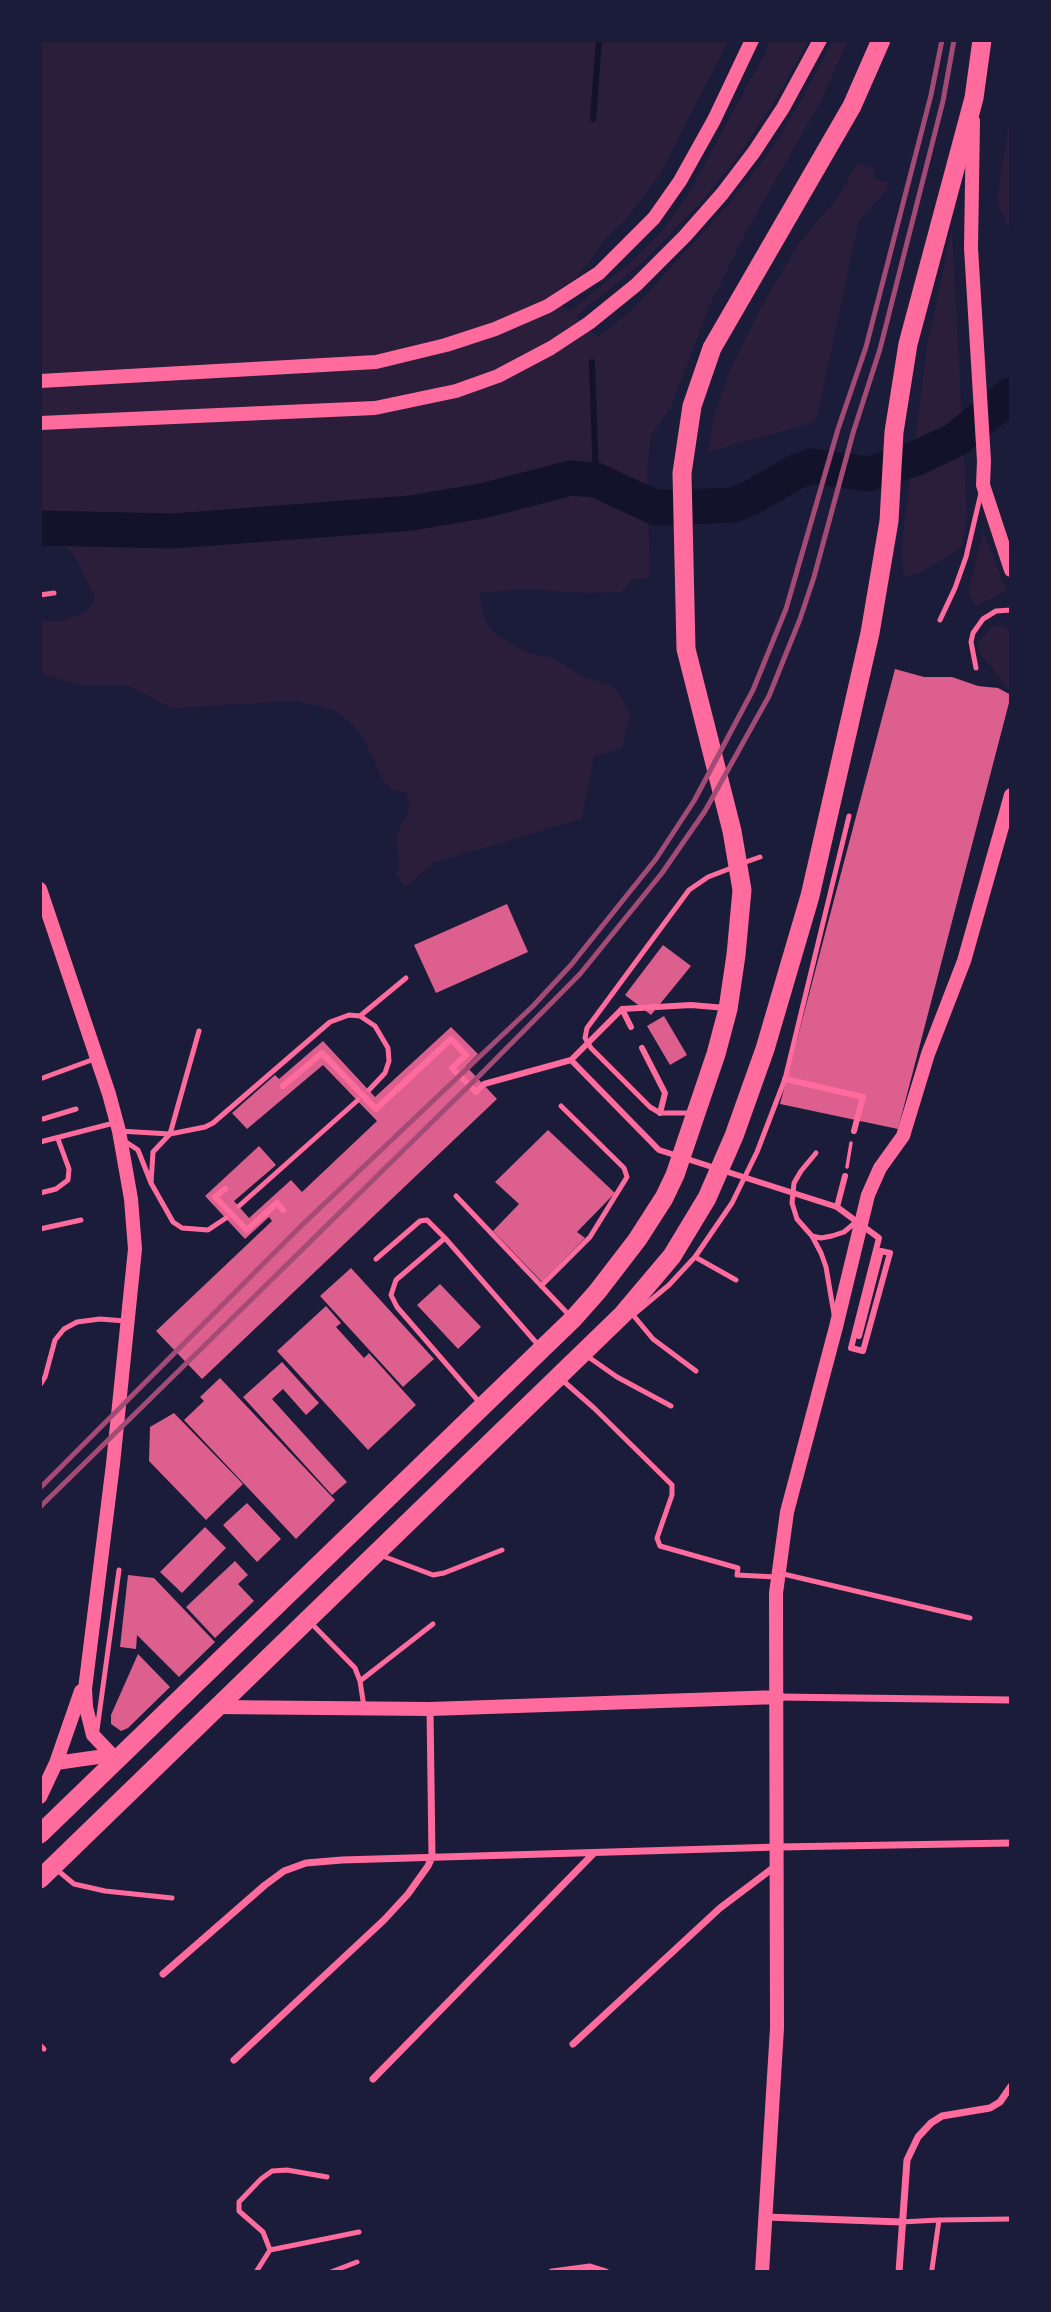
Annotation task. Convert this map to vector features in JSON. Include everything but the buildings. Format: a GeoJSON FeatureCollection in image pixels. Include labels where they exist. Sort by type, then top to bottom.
{"type":"FeatureCollection","features":[{"type":"Feature","properties":{"kind":"highway"},"geometry":{"type":"LineString","coordinates":[[40,1834],[116,1756],[573,1319],[638,1240],[675,1175],[716,1054],[728,1009],[742,890],[732,831],[686,649],[682,473],[692,406],[712,348],[846,117],[881,40]]}},
{"type":"Feature","properties":{"kind":"highway"},"geometry":{"type":"LineString","coordinates":[[47,1873],[648,1288],[698,1215],[717,1178],[765,1049],[819,860],[870,633],[889,521],[894,432],[908,344],[974,98],[982,40]]}},
{"type":"Feature","properties":{"kind":"main road"},"geometry":{"type":"LineString","coordinates":[[40,381],[376,362],[446,345],[548,306],[599,273],[654,218],[694,157],[743,63],[752,40]]}},
{"type":"Feature","properties":{"kind":"main road"},"geometry":{"type":"LineString","coordinates":[[40,423],[375,408],[456,391],[498,376],[589,324],[635,285],[685,236],[754,152],[783,108],[820,40]]}},
{"type":"Feature","properties":{"kind":"main road"},"geometry":{"type":"LineString","coordinates":[[974,98],[971,248],[984,461],[983,485],[1011,570]]}},
{"type":"Feature","properties":{"kind":"main road"},"geometry":{"type":"LineString","coordinates":[[762,2272],[777,2028],[776,1593],[787,1512],[873,1182],[903,1136],[928,1054],[964,961],[1011,795]]}},
{"type":"Feature","properties":{"kind":"main road"},"geometry":{"type":"LineString","coordinates":[[40,889],[119,1131],[131,1199],[135,1249],[86,1707],[89,1725],[96,1740],[116,1756]]}},
{"type":"Feature","properties":{"kind":"main road"},"geometry":{"type":"LineString","coordinates":[[40,1797],[74,1718],[88,1670]]}},
{"type":"Feature","properties":{"kind":"main road"},"geometry":{"type":"LineString","coordinates":[[215,1707],[430,1709],[778,1697]]}},
{"type":"Feature","properties":{"kind":"main road"},"geometry":{"type":"LineString","coordinates":[[56,1763],[116,1756]]}},
{"type":"Feature","properties":{"kind":"street"},"geometry":{"type":"LineString","coordinates":[[283,1086],[322,1053],[376,1110],[451,1040],[466,1055],[452,1068],[476,1092],[484,1084],[570,1060],[622,1009],[691,1005],[728,1009]]}},
{"type":"Feature","properties":{"kind":"street"},"geometry":{"type":"LineString","coordinates":[[622,1009],[631,1027]]}},
{"type":"Feature","properties":{"kind":"street"},"geometry":{"type":"LineString","coordinates":[[642,1048],[665,1093],[660,1113]]}},
{"type":"Feature","properties":{"kind":"street"},"geometry":{"type":"LineString","coordinates":[[570,1060],[659,1150],[837,1207],[879,1238],[851,1348],[863,1351],[890,1254],[881,1251],[859,1336]]}},
{"type":"Feature","properties":{"kind":"street"},"geometry":{"type":"LineString","coordinates":[[785,1079],[863,1097],[854,1131]]}},
{"type":"Feature","properties":{"kind":"street"},"geometry":{"type":"LineString","coordinates":[[837,1207],[845,1176]]}},
{"type":"Feature","properties":{"kind":"street"},"geometry":{"type":"LineString","coordinates":[[225,1189],[215,1197],[247,1230],[277,1202],[284,1210]]}},
{"type":"Feature","properties":{"kind":"street"},"geometry":{"type":"LineString","coordinates":[[778,1697],[1011,1700]]}},
{"type":"Feature","properties":{"kind":"street"},"geometry":{"type":"LineString","coordinates":[[234,2060],[384,1920],[423,1875],[432,1857],[430,1709]]}},
{"type":"Feature","properties":{"kind":"street"},"geometry":{"type":"LineString","coordinates":[[163,1974],[265,1885],[295,1866],[342,1860],[432,1857],[1011,1843]]}},
{"type":"Feature","properties":{"kind":"street"},"geometry":{"type":"LineString","coordinates":[[373,2079],[594,1853]]}},
{"type":"Feature","properties":{"kind":"street"},"geometry":{"type":"LineString","coordinates":[[573,2044],[720,1908],[778,1865]]}},
{"type":"Feature","properties":{"kind":"street"},"geometry":{"type":"LineString","coordinates":[[899,2272],[907,2160],[918,2137],[942,2116],[990,2108],[1000,2102],[1011,2086]]}},
{"type":"Feature","properties":{"kind":"street"},"geometry":{"type":"LineString","coordinates":[[765,2217],[901,2222]]}},
{"type":"Feature","properties":{"kind":"street"},"geometry":{"type":"LineString","coordinates":[[552,2272],[590,2267],[606,2272]]}},
{"type":"Feature","properties":{"kind":"lane"},"geometry":{"type":"LineString","coordinates":[[940,620],[966,557],[983,485]]}},
{"type":"Feature","properties":{"kind":"lane"},"geometry":{"type":"LineString","coordinates":[[40,595],[54,593]]}},
{"type":"Feature","properties":{"kind":"lane"},"geometry":{"type":"LineString","coordinates":[[976,668],[971,642],[973,633],[983,619],[996,611],[1011,610]]}},
{"type":"Feature","properties":{"kind":"lane"},"geometry":{"type":"LineString","coordinates":[[603,1333],[633,1315],[669,1285],[695,1257],[732,1203],[748,1174],[785,1079],[849,816]]}},
{"type":"Feature","properties":{"kind":"lane"},"geometry":{"type":"LineString","coordinates":[[697,1113],[660,1113],[650,1107],[591,1048],[585,1038],[587,1028],[689,890],[708,877],[760,857]]}},
{"type":"Feature","properties":{"kind":"lane"},"geometry":{"type":"LineString","coordinates":[[360,1016],[406,978]]}},
{"type":"Feature","properties":{"kind":"lane"},"geometry":{"type":"LineString","coordinates":[[40,1142],[119,1131],[170,1134],[205,1127],[330,1023],[349,1015],[360,1016],[375,1026],[388,1048],[385,1073],[369,1090]]}},
{"type":"Feature","properties":{"kind":"lane"},"geometry":{"type":"LineString","coordinates":[[151,1183],[153,1152],[170,1134],[199,1031]]}},
{"type":"Feature","properties":{"kind":"lane"},"geometry":{"type":"LineString","coordinates":[[40,1079],[97,1058]]}},
{"type":"Feature","properties":{"kind":"lane"},"geometry":{"type":"LineString","coordinates":[[239,1206],[358,1100]]}},
{"type":"Feature","properties":{"kind":"lane"},"geometry":{"type":"LineString","coordinates":[[541,1286],[590,1237],[627,1177],[624,1168],[561,1106]]}},
{"type":"Feature","properties":{"kind":"lane"},"geometry":{"type":"LineString","coordinates":[[40,1110],[42,1119],[76,1109]]}},
{"type":"Feature","properties":{"kind":"lane"},"geometry":{"type":"LineString","coordinates":[[119,1131],[138,1150],[167,1214],[182,1228],[208,1230],[226,1218]]}},
{"type":"Feature","properties":{"kind":"lane"},"geometry":{"type":"LineString","coordinates":[[40,1193],[56,1189],[68,1180],[69,1169],[58,1139]]}},
{"type":"Feature","properties":{"kind":"lane"},"geometry":{"type":"LineString","coordinates":[[816,1153],[801,1171],[791,1195],[797,1219],[812,1236],[826,1267],[836,1327]]}},
{"type":"Feature","properties":{"kind":"lane"},"geometry":{"type":"LineString","coordinates":[[456,1196],[573,1319]]}},
{"type":"Feature","properties":{"kind":"lane"},"geometry":{"type":"LineString","coordinates":[[812,1236],[821,1238],[844,1232],[854,1225],[864,1211]]}},
{"type":"Feature","properties":{"kind":"lane"},"geometry":{"type":"LineString","coordinates":[[40,1229],[81,1220]]}},
{"type":"Feature","properties":{"kind":"lane"},"geometry":{"type":"LineString","coordinates":[[376,1259],[420,1222],[427,1220],[542,1349]]}},
{"type":"Feature","properties":{"kind":"lane"},"geometry":{"type":"LineString","coordinates":[[445,1238],[396,1280],[391,1295],[397,1307],[482,1405]]}},
{"type":"Feature","properties":{"kind":"lane"},"geometry":{"type":"LineString","coordinates":[[695,1257],[736,1280]]}},
{"type":"Feature","properties":{"kind":"lane"},"geometry":{"type":"LineString","coordinates":[[633,1315],[653,1339],[696,1371]]}},
{"type":"Feature","properties":{"kind":"lane"},"geometry":{"type":"LineString","coordinates":[[40,1385],[45,1377],[55,1340],[64,1329],[77,1322],[100,1319],[128,1322]]}},
{"type":"Feature","properties":{"kind":"lane"},"geometry":{"type":"LineString","coordinates":[[583,1353],[617,1377],[671,1406]]}},
{"type":"Feature","properties":{"kind":"lane"},"geometry":{"type":"LineString","coordinates":[[559,1377],[672,1485],[672,1495],[657,1538],[660,1546],[738,1568],[737,1575],[778,1575],[970,1618]]}},
{"type":"Feature","properties":{"kind":"lane"},"geometry":{"type":"LineString","coordinates":[[376,1553],[433,1575],[502,1550]]}},
{"type":"Feature","properties":{"kind":"lane"},"geometry":{"type":"LineString","coordinates":[[96,1740],[119,1570]]}},
{"type":"Feature","properties":{"kind":"lane"},"geometry":{"type":"LineString","coordinates":[[307,1619],[355,1668],[364,1709]]}},
{"type":"Feature","properties":{"kind":"lane"},"geometry":{"type":"LineString","coordinates":[[360,1681],[433,1624]]}},
{"type":"Feature","properties":{"kind":"lane"},"geometry":{"type":"LineString","coordinates":[[40,1776],[56,1763]]}},
{"type":"Feature","properties":{"kind":"lane"},"geometry":{"type":"LineString","coordinates":[[47,1873],[74,1884],[105,1891],[172,1898]]}},
{"type":"Feature","properties":{"kind":"lane"},"geometry":{"type":"LineString","coordinates":[[270,2250],[263,2232],[239,2211],[239,2202],[272,2171],[287,2170],[327,2177]]}},
{"type":"Feature","properties":{"kind":"lane"},"geometry":{"type":"LineString","coordinates":[[901,2222],[1011,2219]]}},
{"type":"Feature","properties":{"kind":"lane"},"geometry":{"type":"LineString","coordinates":[[932,2269],[939,2220]]}},
{"type":"Feature","properties":{"kind":"lane"},"geometry":{"type":"LineString","coordinates":[[256,2272],[270,2250],[359,2232]]}},
{"type":"Feature","properties":{"kind":"lane"},"geometry":{"type":"LineString","coordinates":[[331,2272],[357,2262]]}},
{"type":"Feature","properties":{"kind":"shaded area"},"geometry":{"type":"Polygon","coordinates":[[[40,40],[729,40],[659,176],[628,217],[599,245],[599,249],[577,277],[552,297],[570,311],[637,257],[660,233],[685,200],[764,55],[769,40],[809,40],[774,102],[737,158],[701,202],[643,262],[575,317],[598,337],[632,310],[729,204],[773,147],[833,40],[848,40],[821,101],[750,225],[710,304],[671,407],[651,435],[647,471],[650,575],[645,579],[633,579],[621,592],[583,593],[526,589],[479,593],[485,620],[496,635],[529,653],[554,658],[584,677],[612,686],[630,714],[622,748],[594,757],[582,819],[433,863],[406,887],[395,874],[399,868],[396,835],[410,808],[406,792],[394,791],[384,782],[362,736],[351,723],[332,709],[297,701],[172,708],[129,686],[86,686],[40,673],[40,621],[63,621],[88,610],[95,598],[75,556],[64,545],[40,539],[40,40]]]}},
{"type":"Feature","properties":{"kind":"shaded area"},"geometry":{"type":"Polygon","coordinates":[[[1011,108],[1011,253],[1009,230],[997,202],[1011,108]]]}},
{"type":"Feature","properties":{"kind":"shaded area"},"geometry":{"type":"Polygon","coordinates":[[[857,163],[875,169],[874,179],[889,182],[885,193],[859,221],[816,422],[708,452],[713,419],[729,372],[760,309],[799,243],[838,197],[857,163]]]}},
{"type":"Feature","properties":{"kind":"shaded area"},"geometry":{"type":"Polygon","coordinates":[[[952,228],[967,517],[962,547],[922,572],[904,578],[901,550],[927,346],[952,228]]]}},
{"type":"Feature","properties":{"kind":"shaded area"},"geometry":{"type":"Polygon","coordinates":[[[983,532],[1007,591],[976,606],[968,592],[983,532]]]}},
{"type":"Feature","properties":{"kind":"shaded area"},"geometry":{"type":"Polygon","coordinates":[[[1002,625],[1011,632],[1011,690],[1006,688],[979,653],[978,641],[994,626],[1002,625]]]}},
{"type":"Feature","properties":{"kind":"waterway"},"geometry":{"type":"LineString","coordinates":[[593,119],[599,40]]}},
{"type":"Feature","properties":{"kind":"waterway"},"geometry":{"type":"LineString","coordinates":[[592,362],[596,480]]}},
{"type":"Feature","properties":{"kind":"waterway"},"geometry":{"type":"LineString","coordinates":[[40,528],[174,531],[411,513],[482,501],[571,478],[596,480],[656,508],[733,505],[753,497],[795,472],[812,466],[869,474],[917,458],[955,440],[1011,395]]}},
{"type":"Feature","properties":{"kind":"railway"},"geometry":{"type":"LineString","coordinates":[[40,1488],[303,1224],[533,1006],[571,965],[656,859],[694,801],[753,690],[786,609],[838,429],[866,347],[931,95],[942,40]]}},
{"type":"Feature","properties":{"kind":"railway"},"geometry":{"type":"LineString","coordinates":[[40,1507],[580,974],[662,873],[705,811],[769,696],[814,577],[853,433],[880,349],[943,101],[954,40]]}}]}
